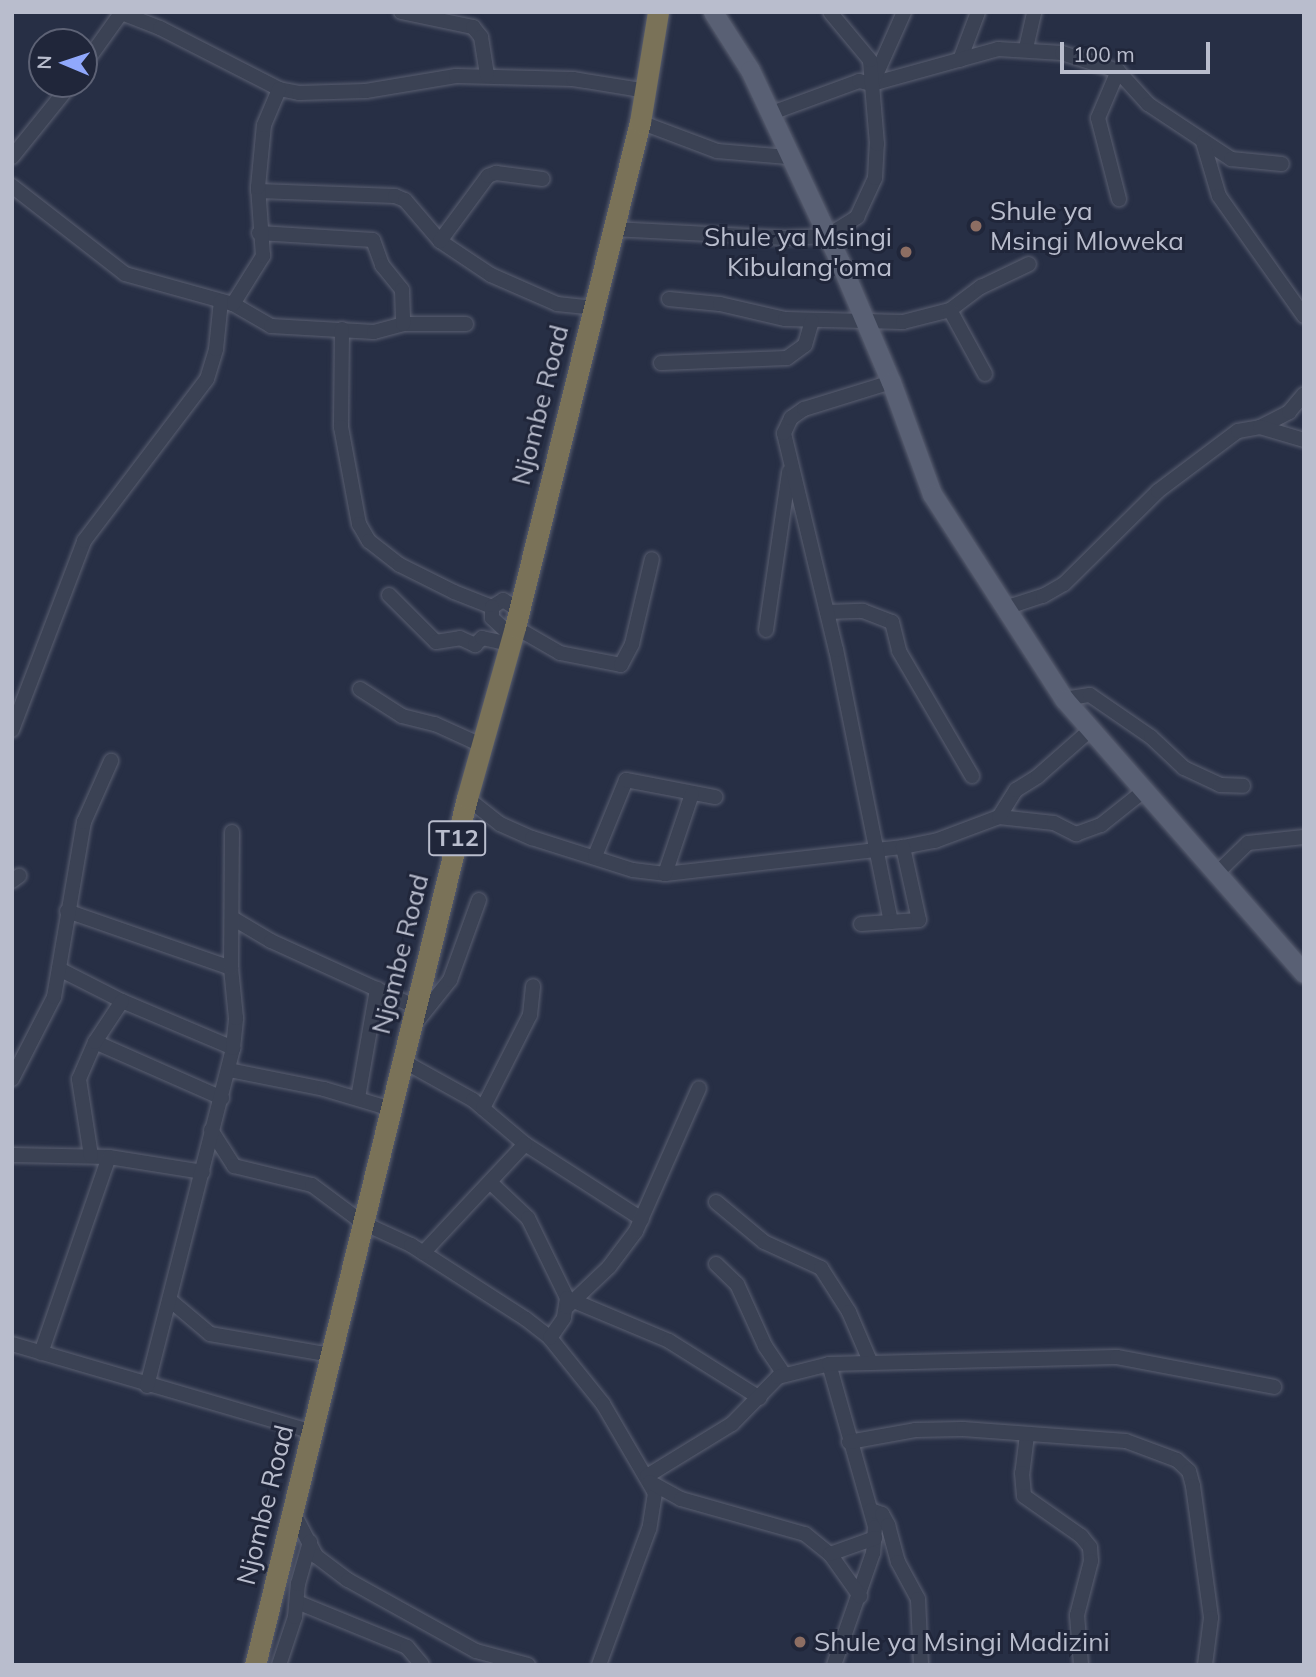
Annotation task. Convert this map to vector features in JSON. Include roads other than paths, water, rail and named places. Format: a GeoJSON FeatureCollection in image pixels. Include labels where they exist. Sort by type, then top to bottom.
{"type":"FeatureCollection","features":[{"type":"Feature","properties":{"kind":"highway","name":"Njombe Road"},"geometry":{"type":"LineString","coordinates":[[255,1665],[467,798],[515,627],[640,122],[658,12]]}},
{"type":"Feature","properties":{"kind":"main road"},"geometry":{"type":"LineString","coordinates":[[713,12],[750,70],[768,114],[866,321],[932,494],[1064,699],[1089,731],[1145,790],[1304,972]]}},
{"type":"Feature","properties":{"kind":"street"},"geometry":{"type":"LineString","coordinates":[[401,12],[473,27],[481,37],[487,76]]}},
{"type":"Feature","properties":{"kind":"street"},"geometry":{"type":"LineString","coordinates":[[613,229],[785,238],[827,236],[857,217],[875,178],[870,60],[830,12]]}},
{"type":"Feature","properties":{"kind":"street"},"geometry":{"type":"LineString","coordinates":[[872,84],[904,12]]}},
{"type":"Feature","properties":{"kind":"street"},"geometry":{"type":"LineString","coordinates":[[960,60],[978,12]]}},
{"type":"Feature","properties":{"kind":"street"},"geometry":{"type":"LineString","coordinates":[[1026,48],[1034,12]]}},
{"type":"Feature","properties":{"kind":"street"},"geometry":{"type":"LineString","coordinates":[[98,45],[121,13],[160,28],[279,89],[352,92],[456,76],[487,76],[573,79],[647,91]]}},
{"type":"Feature","properties":{"kind":"street"},"geometry":{"type":"LineString","coordinates":[[768,114],[859,81],[872,84],[998,50],[1026,48],[1062,53],[1118,71],[1148,104],[1231,159],[1282,164]]}},
{"type":"Feature","properties":{"kind":"street"},"geometry":{"type":"LineString","coordinates":[[1118,71],[1098,118],[1119,199]]}},
{"type":"Feature","properties":{"kind":"street"},"geometry":{"type":"LineString","coordinates":[[12,730],[84,541],[207,379],[227,303],[263,256],[259,233],[258,191],[264,125],[279,89]]}},
{"type":"Feature","properties":{"kind":"street"},"geometry":{"type":"LineString","coordinates":[[12,157],[60,98]]}},
{"type":"Feature","properties":{"kind":"street"},"geometry":{"type":"LineString","coordinates":[[640,122],[717,151],[788,157]]}},
{"type":"Feature","properties":{"kind":"street"},"geometry":{"type":"LineString","coordinates":[[1203,142],[1220,196],[1304,316]]}},
{"type":"Feature","properties":{"kind":"street"},"geometry":{"type":"LineString","coordinates":[[440,241],[488,176],[496,173],[543,179]]}},
{"type":"Feature","properties":{"kind":"street"},"geometry":{"type":"LineString","coordinates":[[12,186],[125,274],[227,303],[271,326],[374,332],[403,324],[466,324]]}},
{"type":"Feature","properties":{"kind":"street"},"geometry":{"type":"LineString","coordinates":[[258,191],[395,196],[405,200],[440,241],[491,275],[556,304],[594,308]]}},
{"type":"Feature","properties":{"kind":"street"},"geometry":{"type":"LineString","coordinates":[[259,233],[373,240],[382,265],[402,290],[403,324]]}},
{"type":"Feature","properties":{"kind":"street"},"geometry":{"type":"LineString","coordinates":[[668,299],[812,321],[903,322],[950,310],[981,287],[1029,264]]}},
{"type":"Feature","properties":{"kind":"street"},"geometry":{"type":"LineString","coordinates":[[950,310],[985,374]]}},
{"type":"Feature","properties":{"kind":"street"},"geometry":{"type":"LineString","coordinates":[[660,363],[787,358],[805,345],[812,321]]}},
{"type":"Feature","properties":{"kind":"street"},"geometry":{"type":"LineString","coordinates":[[342,329],[341,427],[364,533],[400,565],[492,607],[499,628],[515,627],[560,653],[621,665],[632,644],[652,559]]}},
{"type":"Feature","properties":{"kind":"street"},"geometry":{"type":"LineString","coordinates":[[891,382],[797,413],[784,433],[789,468],[827,612],[891,922]]}},
{"type":"Feature","properties":{"kind":"street"},"geometry":{"type":"LineString","coordinates":[[1005,608],[1043,596],[1064,584],[1182,470],[1238,431],[1260,427],[1289,412],[1304,394]]}},
{"type":"Feature","properties":{"kind":"street"},"geometry":{"type":"LineString","coordinates":[[1260,427],[1304,440]]}},
{"type":"Feature","properties":{"kind":"street"},"geometry":{"type":"LineString","coordinates":[[765,630],[789,468]]}},
{"type":"Feature","properties":{"kind":"street"},"geometry":{"type":"LineString","coordinates":[[390,595],[436,642],[460,638],[475,645],[482,638],[515,627]]}},
{"type":"Feature","properties":{"kind":"street"},"geometry":{"type":"LineString","coordinates":[[492,607],[503,600],[515,627]]}},
{"type":"Feature","properties":{"kind":"street"},"geometry":{"type":"LineString","coordinates":[[827,612],[863,611],[892,622],[899,651],[972,776]]}},
{"type":"Feature","properties":{"kind":"street"},"geometry":{"type":"LineString","coordinates":[[360,689],[402,716],[435,724],[481,746]]}},
{"type":"Feature","properties":{"kind":"street"},"geometry":{"type":"LineString","coordinates":[[1064,699],[1090,695],[1151,737],[1184,768],[1220,785],[1243,786]]}},
{"type":"Feature","properties":{"kind":"street"},"geometry":{"type":"LineString","coordinates":[[999,817],[1016,790],[1038,776],[1089,731]]}},
{"type":"Feature","properties":{"kind":"street"},"geometry":{"type":"LineString","coordinates":[[12,1079],[48,1015],[60,968],[67,911],[84,822],[111,761]]}},
{"type":"Feature","properties":{"kind":"street"},"geometry":{"type":"LineString","coordinates":[[595,856],[626,780],[715,797]]}},
{"type":"Feature","properties":{"kind":"street"},"geometry":{"type":"LineString","coordinates":[[467,798],[511,829],[633,870],[665,874],[903,847],[935,841],[999,817],[1054,823],[1076,834],[1089,832],[1145,790]]}},
{"type":"Feature","properties":{"kind":"street"},"geometry":{"type":"LineString","coordinates":[[665,874],[692,794]]}},
{"type":"Feature","properties":{"kind":"street"},"geometry":{"type":"LineString","coordinates":[[147,1386],[171,1301],[233,1048],[236,1018],[231,968],[234,919],[233,832]]}},
{"type":"Feature","properties":{"kind":"street"},"geometry":{"type":"LineString","coordinates":[[1217,873],[1248,843],[1304,837]]}},
{"type":"Feature","properties":{"kind":"street"},"geometry":{"type":"LineString","coordinates":[[861,924],[919,920],[903,847]]}},
{"type":"Feature","properties":{"kind":"street"},"geometry":{"type":"LineString","coordinates":[[411,1028],[450,980],[480,900]]}},
{"type":"Feature","properties":{"kind":"street"},"geometry":{"type":"LineString","coordinates":[[67,911],[231,968]]}},
{"type":"Feature","properties":{"kind":"street"},"geometry":{"type":"LineString","coordinates":[[234,919],[271,941],[416,1007]]}},
{"type":"Feature","properties":{"kind":"street"},"geometry":{"type":"LineString","coordinates":[[60,968],[122,1001],[233,1048]]}},
{"type":"Feature","properties":{"kind":"street"},"geometry":{"type":"LineString","coordinates":[[484,1108],[530,1016],[533,986]]}},
{"type":"Feature","properties":{"kind":"street"},"geometry":{"type":"LineString","coordinates":[[358,1098],[377,989]]}},
{"type":"Feature","properties":{"kind":"street"},"geometry":{"type":"LineString","coordinates":[[91,1156],[79,1079],[95,1042],[122,1001]]}},
{"type":"Feature","properties":{"kind":"street"},"geometry":{"type":"LineString","coordinates":[[95,1042],[222,1098]]}},
{"type":"Feature","properties":{"kind":"street"},"geometry":{"type":"LineString","coordinates":[[403,1061],[484,1108],[525,1144],[642,1219]]}},
{"type":"Feature","properties":{"kind":"street"},"geometry":{"type":"LineString","coordinates":[[229,1070],[358,1098],[391,1109]]}},
{"type":"Feature","properties":{"kind":"street"},"geometry":{"type":"LineString","coordinates":[[550,1338],[571,1304],[609,1267],[642,1219],[699,1088]]}},
{"type":"Feature","properties":{"kind":"street"},"geometry":{"type":"LineString","coordinates":[[211,1130],[234,1166],[312,1185],[363,1223],[423,1253],[550,1338],[603,1404],[655,1493],[649,1529],[600,1664]]}},
{"type":"Feature","properties":{"kind":"street"},"geometry":{"type":"LineString","coordinates":[[423,1253],[525,1144]]}},
{"type":"Feature","properties":{"kind":"street"},"geometry":{"type":"LineString","coordinates":[[12,1154],[109,1157],[203,1172]]}},
{"type":"Feature","properties":{"kind":"street"},"geometry":{"type":"LineString","coordinates":[[41,1353],[109,1157]]}},
{"type":"Feature","properties":{"kind":"street"},"geometry":{"type":"LineString","coordinates":[[491,1183],[528,1218],[571,1304],[669,1341],[760,1398]]}},
{"type":"Feature","properties":{"kind":"street"},"geometry":{"type":"LineString","coordinates":[[716,1202],[764,1242],[821,1268],[849,1312],[870,1361]]}},
{"type":"Feature","properties":{"kind":"street"},"geometry":{"type":"LineString","coordinates":[[716,1264],[737,1284],[765,1346],[784,1374]]}},
{"type":"Feature","properties":{"kind":"street"},"geometry":{"type":"LineString","coordinates":[[171,1301],[210,1334],[330,1355]]}},
{"type":"Feature","properties":{"kind":"street"},"geometry":{"type":"LineString","coordinates":[[12,1344],[147,1386],[312,1432]]}},
{"type":"Feature","properties":{"kind":"street"},"geometry":{"type":"LineString","coordinates":[[648,1479],[708,1442],[784,1374],[829,1364],[1117,1357],[1274,1387]]}},
{"type":"Feature","properties":{"kind":"street"},"geometry":{"type":"LineString","coordinates":[[829,1364],[849,1442],[871,1510],[875,1538],[860,1596],[834,1665]]}},
{"type":"Feature","properties":{"kind":"street"},"geometry":{"type":"LineString","coordinates":[[849,1442],[941,1429],[1126,1441],[1155,1449],[1189,1471],[1211,1618],[1205,1665]]}},
{"type":"Feature","properties":{"kind":"street"},"geometry":{"type":"LineString","coordinates":[[1027,1435],[1022,1473],[1024,1496],[1081,1536],[1090,1547],[1091,1561],[1077,1615],[1080,1665]]}},
{"type":"Feature","properties":{"kind":"street"},"geometry":{"type":"LineString","coordinates":[[648,1479],[681,1499],[805,1534],[830,1554],[860,1596]]}},
{"type":"Feature","properties":{"kind":"street"},"geometry":{"type":"LineString","coordinates":[[871,1510],[882,1514],[888,1525],[898,1562],[918,1599],[921,1665]]}},
{"type":"Feature","properties":{"kind":"street"},"geometry":{"type":"LineString","coordinates":[[293,1512],[316,1556],[348,1580],[477,1651],[528,1665]]}},
{"type":"Feature","properties":{"kind":"street"},"geometry":{"type":"LineString","coordinates":[[830,1554],[875,1538]]}},
{"type":"Feature","properties":{"kind":"street"},"geometry":{"type":"LineString","coordinates":[[279,1665],[310,1542]]}},
{"type":"Feature","properties":{"kind":"street"},"geometry":{"type":"LineString","coordinates":[[297,1602],[407,1647],[422,1665]]}},
{"type":"Feature","properties":{"kind":"place","name":"Shule ya Msingi Mloweka"},"geometry":{"type":"Point","coordinates":[976,226]}},
{"type":"Feature","properties":{"kind":"place","name":"Shule ya Msingi Kibulang'oma"},"geometry":{"type":"Point","coordinates":[906,252]}},
{"type":"Feature","properties":{"kind":"place","name":"Shule ya Msingi Madizini"},"geometry":{"type":"Point","coordinates":[800,1642]}}]}
